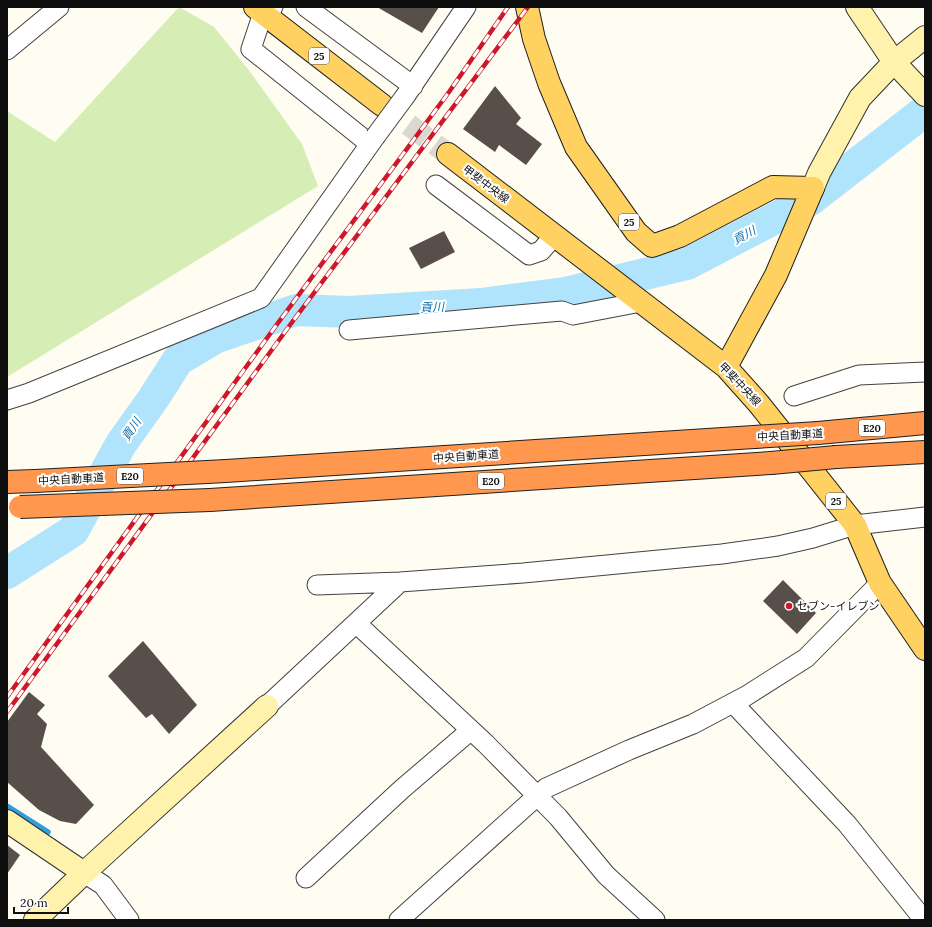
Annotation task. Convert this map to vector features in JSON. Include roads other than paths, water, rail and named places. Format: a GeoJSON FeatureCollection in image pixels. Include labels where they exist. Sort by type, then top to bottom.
{"type":"FeatureCollection","features":[{"type":"Feature","properties":{"kind":"highway","name":"中央自動車道"},"geometry":{"type":"LineString","coordinates":[[7,482],[226,471],[818,433],[925,423]]}},
{"type":"Feature","properties":{"kind":"highway","name":"E20"},"geometry":{"type":"LineString","coordinates":[[14,508],[210,500],[925,452]]}},
{"type":"Feature","properties":{"kind":"main road","name":"25"},"geometry":{"type":"LineString","coordinates":[[527,7],[534,39],[549,84],[576,147],[636,232],[652,246],[680,236],[773,187],[812,189]]}},
{"type":"Feature","properties":{"kind":"main road","name":"25"},"geometry":{"type":"LineString","coordinates":[[264,9],[382,105]]}},
{"type":"Feature","properties":{"kind":"main road","name":"甲斐中央線"},"geometry":{"type":"LineString","coordinates":[[448,154],[726,367],[768,415],[855,525],[880,583],[925,649]]}},
{"type":"Feature","properties":{"kind":"main road"},"geometry":{"type":"LineString","coordinates":[[726,367],[776,275],[812,189]]}},
{"type":"Feature","properties":{"kind":"street"},"geometry":{"type":"LineString","coordinates":[[7,50],[59,7]]}},
{"type":"Feature","properties":{"kind":"street"},"geometry":{"type":"LineString","coordinates":[[306,7],[409,91]]}},
{"type":"Feature","properties":{"kind":"street"},"geometry":{"type":"LineString","coordinates":[[7,400],[36,390],[261,298],[409,91],[466,7]]}},
{"type":"Feature","properties":{"kind":"street"},"geometry":{"type":"LineString","coordinates":[[857,7],[894,62],[921,91]]}},
{"type":"Feature","properties":{"kind":"street"},"geometry":{"type":"LineString","coordinates":[[264,9],[251,49],[373,140]]}},
{"type":"Feature","properties":{"kind":"street"},"geometry":{"type":"LineString","coordinates":[[812,189],[819,173],[860,98],[894,62],[925,37]]}},
{"type":"Feature","properties":{"kind":"street"},"geometry":{"type":"LineString","coordinates":[[436,185],[529,255],[541,251],[557,238]]}},
{"type":"Feature","properties":{"kind":"street"},"geometry":{"type":"LineString","coordinates":[[349,330],[562,311],[573,315],[641,302]]}},
{"type":"Feature","properties":{"kind":"street"},"geometry":{"type":"LineString","coordinates":[[794,396],[859,375],[925,372]]}},
{"type":"Feature","properties":{"kind":"street"},"geometry":{"type":"LineString","coordinates":[[318,586],[524,573],[722,554],[778,546],[813,538],[855,525],[925,517]]}},
{"type":"Feature","properties":{"kind":"street"},"geometry":{"type":"LineString","coordinates":[[35,920],[400,582]]}},
{"type":"Feature","properties":{"kind":"street"},"geometry":{"type":"LineString","coordinates":[[399,920],[546,788],[629,750],[693,724],[746,696],[806,658],[880,583]]}},
{"type":"Feature","properties":{"kind":"street"},"geometry":{"type":"LineString","coordinates":[[356,623],[471,730],[558,817],[606,875],[655,920]]}},
{"type":"Feature","properties":{"kind":"street"},"geometry":{"type":"LineString","coordinates":[[733,703],[848,824],[924,920]]}},
{"type":"Feature","properties":{"kind":"street"},"geometry":{"type":"LineString","coordinates":[[306,878],[402,789],[471,730]]}},
{"type":"Feature","properties":{"kind":"street"},"geometry":{"type":"LineString","coordinates":[[7,821],[103,885],[129,920]]}},
{"type":"Feature","properties":{"kind":"waterway","name":"貢川"},"geometry":{"type":"LineString","coordinates":[[7,573],[73,531],[121,444],[153,399],[178,360],[215,338],[296,310],[348,312],[481,304],[565,293],[687,264],[810,200],[925,111]]}},
{"type":"Feature","properties":{"kind":"waterway"},"geometry":{"type":"LineString","coordinates":[[7,806],[48,832]]}},
{"type":"Feature","properties":{"kind":"tunnel"},"geometry":{"type":"LineString","coordinates":[[382,105],[448,154]]}},
{"type":"Feature","properties":{"kind":"railway"},"geometry":{"type":"LineString","coordinates":[[7,697],[275,327],[449,92],[508,7]]}},
{"type":"Feature","properties":{"kind":"railway"},"geometry":{"type":"LineString","coordinates":[[7,712],[290,325],[528,7]]}},
{"type":"Feature","properties":{"kind":"place","name":"セブン-イレブン"},"geometry":{"type":"Point","coordinates":[789,606]}}]}
